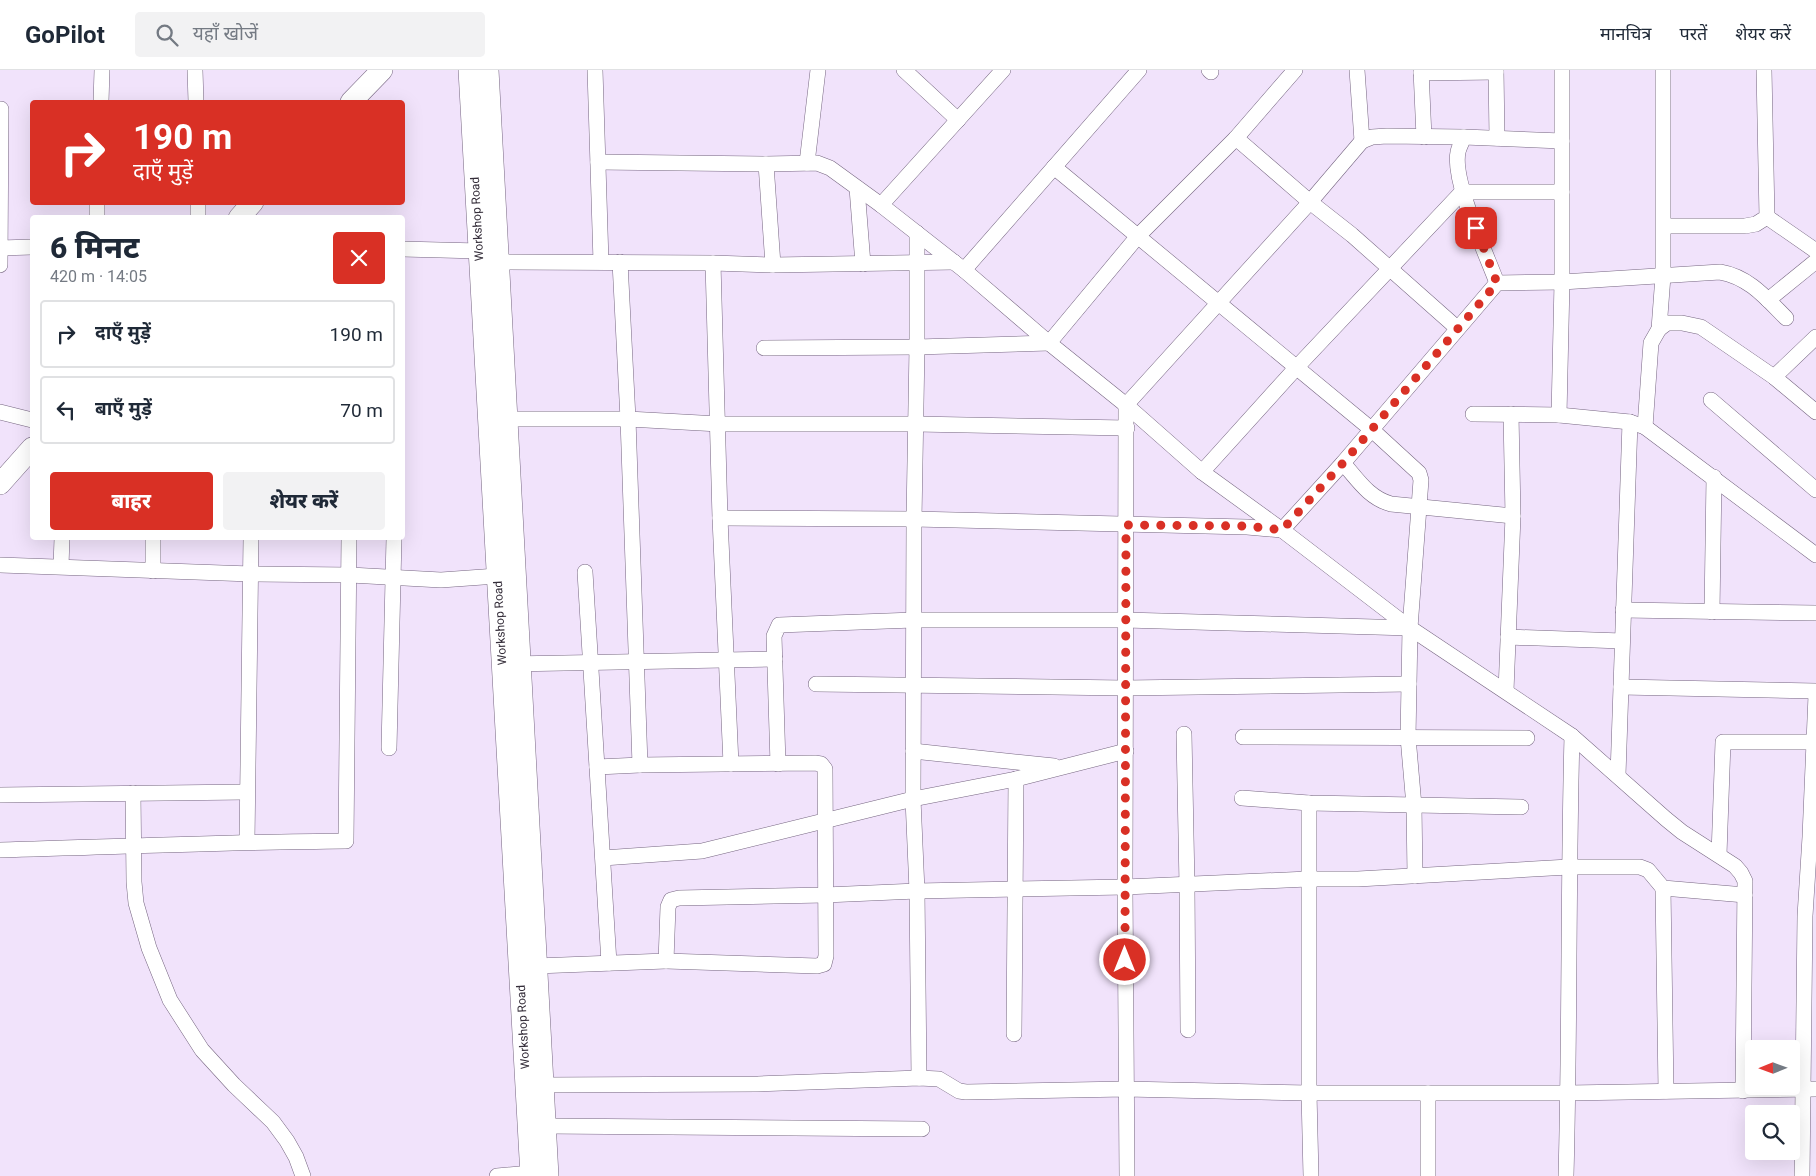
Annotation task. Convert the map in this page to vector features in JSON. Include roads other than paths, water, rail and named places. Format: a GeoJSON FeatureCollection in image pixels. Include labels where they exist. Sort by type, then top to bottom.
{"type":"FeatureCollection","features":[{"type":"Feature","properties":{"kind":"main road"},"geometry":{"type":"LineString","coordinates":[[352,100],[382,70]]}},
{"type":"Feature","properties":{"kind":"main road","name":"Workshop Road"},"geometry":{"type":"LineString","coordinates":[[470,70],[497,576],[511,664],[536,966],[545,1126],[537,1175]]}},
{"type":"Feature","properties":{"kind":"main road","name":"Workshop Road"},"geometry":{"type":"LineString","coordinates":[[488,70],[506,419],[511,664],[537,1175]]}},
{"type":"Feature","properties":{"kind":"main road"},"geometry":{"type":"LineString","coordinates":[[242,215],[250,205]]}},
{"type":"Feature","properties":{"kind":"main road"},"geometry":{"type":"LineString","coordinates":[[0,484],[30,450]]}},
{"type":"Feature","properties":{"kind":"street"},"geometry":{"type":"LineString","coordinates":[[101,100],[102,70]]}},
{"type":"Feature","properties":{"kind":"street"},"geometry":{"type":"LineString","coordinates":[[196,70],[196,100]]}},
{"type":"Feature","properties":{"kind":"street"},"geometry":{"type":"LineString","coordinates":[[595,70],[601,262]]}},
{"type":"Feature","properties":{"kind":"street"},"geometry":{"type":"LineString","coordinates":[[807,163],[818,70]]}},
{"type":"Feature","properties":{"kind":"street"},"geometry":{"type":"LineString","coordinates":[[904,70],[958,120]]}},
{"type":"Feature","properties":{"kind":"street"},"geometry":{"type":"LineString","coordinates":[[881,205],[1003,70]]}},
{"type":"Feature","properties":{"kind":"street"},"geometry":{"type":"LineString","coordinates":[[959,266],[1054,167],[1139,70]]}},
{"type":"Feature","properties":{"kind":"street"},"geometry":{"type":"LineString","coordinates":[[764,348],[918,347],[1049,343],[1138,236],[1236,138],[1295,70]]}},
{"type":"Feature","properties":{"kind":"street"},"geometry":{"type":"LineString","coordinates":[[1357,70],[1362,142]]}},
{"type":"Feature","properties":{"kind":"street"},"geometry":{"type":"LineString","coordinates":[[1559,415],[1562,282],[1562,70]]}},
{"type":"Feature","properties":{"kind":"street"},"geometry":{"type":"LineString","coordinates":[[1660,329],[1664,276],[1663,70]]}},
{"type":"Feature","properties":{"kind":"street"},"geometry":{"type":"LineString","coordinates":[[1764,70],[1767,217]]}},
{"type":"Feature","properties":{"kind":"street"},"geometry":{"type":"LineString","coordinates":[[1424,137],[1421,72],[1496,71],[1497,138]]}},
{"type":"Feature","properties":{"kind":"street"},"geometry":{"type":"LineString","coordinates":[[0,265],[1,109]]}},
{"type":"Feature","properties":{"kind":"street"},"geometry":{"type":"LineString","coordinates":[[1127,1176],[1125,887],[1126,405],[1362,142],[1372,137],[1380,136],[1562,141]]}},
{"type":"Feature","properties":{"kind":"street"},"geometry":{"type":"LineString","coordinates":[[1464,137],[1458,152],[1462,192],[1497,283]]}},
{"type":"Feature","properties":{"kind":"street"},"geometry":{"type":"LineString","coordinates":[[1236,138],[1457,328]]}},
{"type":"Feature","properties":{"kind":"street"},"geometry":{"type":"LineString","coordinates":[[598,162],[817,163],[830,168],[959,266],[1049,343],[1126,405],[1202,472],[1282,530],[1410,628],[1572,736],[1682,832],[1719,855],[1742,873],[1745,881],[1744,1091]]}},
{"type":"Feature","properties":{"kind":"street"},"geometry":{"type":"LineString","coordinates":[[766,164],[773,265]]}},
{"type":"Feature","properties":{"kind":"street"},"geometry":{"type":"LineString","coordinates":[[1054,167],[1371,429],[1419,473],[1421,480],[1410,628],[1408,737],[1414,806],[1414,876]]}},
{"type":"Feature","properties":{"kind":"street"},"geometry":{"type":"LineString","coordinates":[[858,188],[863,264]]}},
{"type":"Feature","properties":{"kind":"street"},"geometry":{"type":"LineString","coordinates":[[1202,472],[1296,368],[1462,192],[1562,192]]}},
{"type":"Feature","properties":{"kind":"street"},"geometry":{"type":"LineString","coordinates":[[1664,226],[1745,226],[1756,224],[1767,217]]}},
{"type":"Feature","properties":{"kind":"street"},"geometry":{"type":"LineString","coordinates":[[1767,217],[1816,251]]}},
{"type":"Feature","properties":{"kind":"street"},"geometry":{"type":"LineString","coordinates":[[917,233],[918,347],[914,519],[913,751],[919,1078]]}},
{"type":"Feature","properties":{"kind":"street"},"geometry":{"type":"LineString","coordinates":[[0,248],[30,247]]}},
{"type":"Feature","properties":{"kind":"street"},"geometry":{"type":"LineString","coordinates":[[405,250],[479,251]]}},
{"type":"Feature","properties":{"kind":"street"},"geometry":{"type":"LineString","coordinates":[[1768,300],[1816,261]]}},
{"type":"Feature","properties":{"kind":"street"},"geometry":{"type":"LineString","coordinates":[[498,262],[773,265],[918,262],[959,266]]}},
{"type":"Feature","properties":{"kind":"street"},"geometry":{"type":"LineString","coordinates":[[620,262],[628,419],[640,765]]}},
{"type":"Feature","properties":{"kind":"street"},"geometry":{"type":"LineString","coordinates":[[713,263],[719,424],[720,518],[731,764]]}},
{"type":"Feature","properties":{"kind":"street"},"geometry":{"type":"LineString","coordinates":[[1282,530],[1343,463],[1497,283],[1562,282],[1720,272],[1741,278],[1786,318]]}},
{"type":"Feature","properties":{"kind":"street"},"geometry":{"type":"LineString","coordinates":[[1645,427],[1651,343],[1660,329],[1667,323],[1682,323],[1701,327],[1774,377],[1816,412]]}},
{"type":"Feature","properties":{"kind":"street"},"geometry":{"type":"LineString","coordinates":[[1774,377],[1816,337]]}},
{"type":"Feature","properties":{"kind":"street"},"geometry":{"type":"LineString","coordinates":[[1711,400],[1816,490]]}},
{"type":"Feature","properties":{"kind":"street"},"geometry":{"type":"LineString","coordinates":[[0,412],[30,420]]}},
{"type":"Feature","properties":{"kind":"street"},"geometry":{"type":"LineString","coordinates":[[1473,414],[1559,415],[1630,422],[1645,427],[1816,555]]}},
{"type":"Feature","properties":{"kind":"street"},"geometry":{"type":"LineString","coordinates":[[1506,691],[1513,516],[1510,414]]}},
{"type":"Feature","properties":{"kind":"street"},"geometry":{"type":"LineString","coordinates":[[506,419],[628,419],[719,424],[916,424],[1127,428]]}},
{"type":"Feature","properties":{"kind":"street"},"geometry":{"type":"LineString","coordinates":[[1618,776],[1630,422]]}},
{"type":"Feature","properties":{"kind":"street"},"geometry":{"type":"LineString","coordinates":[[1343,463],[1372,496],[1380,501],[1391,504],[1513,516]]}},
{"type":"Feature","properties":{"kind":"street"},"geometry":{"type":"LineString","coordinates":[[1712,612],[1714,477]]}},
{"type":"Feature","properties":{"kind":"street"},"geometry":{"type":"LineString","coordinates":[[720,518],[914,519],[1126,525],[1247,526],[1282,530]]}},
{"type":"Feature","properties":{"kind":"street"},"geometry":{"type":"LineString","coordinates":[[61,566],[62,540]]}},
{"type":"Feature","properties":{"kind":"street"},"geometry":{"type":"LineString","coordinates":[[153,540],[154,571]]}},
{"type":"Feature","properties":{"kind":"street"},"geometry":{"type":"LineString","coordinates":[[247,842],[246,792],[251,540]]}},
{"type":"Feature","properties":{"kind":"street"},"geometry":{"type":"LineString","coordinates":[[0,850],[247,842],[346,841],[349,540]]}},
{"type":"Feature","properties":{"kind":"street"},"geometry":{"type":"LineString","coordinates":[[389,748],[394,540]]}},
{"type":"Feature","properties":{"kind":"street"},"geometry":{"type":"LineString","coordinates":[[0,565],[251,574],[350,575],[441,580],[497,576]]}},
{"type":"Feature","properties":{"kind":"street"},"geometry":{"type":"LineString","coordinates":[[585,572],[609,963]]}},
{"type":"Feature","properties":{"kind":"street"},"geometry":{"type":"LineString","coordinates":[[1623,610],[1816,613]]}},
{"type":"Feature","properties":{"kind":"street"},"geometry":{"type":"LineString","coordinates":[[778,764],[774,636],[779,625],[914,620],[1125,620],[1410,628]]}},
{"type":"Feature","properties":{"kind":"street"},"geometry":{"type":"LineString","coordinates":[[1508,637],[1622,641]]}},
{"type":"Feature","properties":{"kind":"street"},"geometry":{"type":"LineString","coordinates":[[511,664],[775,659]]}},
{"type":"Feature","properties":{"kind":"street"},"geometry":{"type":"LineString","coordinates":[[816,684],[1125,688],[1409,684]]}},
{"type":"Feature","properties":{"kind":"street"},"geometry":{"type":"LineString","coordinates":[[1621,687],[1816,690]]}},
{"type":"Feature","properties":{"kind":"street"},"geometry":{"type":"LineString","coordinates":[[1802,1176],[1809,1089],[1805,916],[1814,797],[1816,695]]}},
{"type":"Feature","properties":{"kind":"street"},"geometry":{"type":"LineString","coordinates":[[1184,734],[1188,1030]]}},
{"type":"Feature","properties":{"kind":"street"},"geometry":{"type":"LineString","coordinates":[[1566,1176],[1572,736]]}},
{"type":"Feature","properties":{"kind":"street"},"geometry":{"type":"LineString","coordinates":[[1243,737],[1527,738]]}},
{"type":"Feature","properties":{"kind":"street"},"geometry":{"type":"LineString","coordinates":[[1719,855],[1723,742],[1814,742]]}},
{"type":"Feature","properties":{"kind":"street"},"geometry":{"type":"LineString","coordinates":[[603,858],[702,851],[914,798],[1016,779],[1126,750]]}},
{"type":"Feature","properties":{"kind":"street"},"geometry":{"type":"LineString","coordinates":[[913,751],[1060,766]]}},
{"type":"Feature","properties":{"kind":"street"},"geometry":{"type":"LineString","coordinates":[[536,966],[666,961],[817,966],[824,964],[826,956],[825,769],[822,764],[597,767]]}},
{"type":"Feature","properties":{"kind":"street"},"geometry":{"type":"LineString","coordinates":[[1014,1034],[1016,779]]}},
{"type":"Feature","properties":{"kind":"street"},"geometry":{"type":"LineString","coordinates":[[0,785],[8,794],[246,792]]}},
{"type":"Feature","properties":{"kind":"street"},"geometry":{"type":"LineString","coordinates":[[133,793],[134,882],[139,917],[170,1000],[202,1050],[234,1085],[273,1122],[287,1140],[303,1176]]}},
{"type":"Feature","properties":{"kind":"street"},"geometry":{"type":"LineString","coordinates":[[1242,798],[1309,803],[1521,807]]}},
{"type":"Feature","properties":{"kind":"street"},"geometry":{"type":"LineString","coordinates":[[1309,803],[1309,1093],[1311,1176]]}},
{"type":"Feature","properties":{"kind":"street"},"geometry":{"type":"LineString","coordinates":[[666,961],[667,913],[671,900],[679,898],[825,895],[917,890],[1125,887],[1308,879],[1358,879],[1569,867],[1640,867],[1648,870],[1663,888],[1666,1091]]}},
{"type":"Feature","properties":{"kind":"street"},"geometry":{"type":"LineString","coordinates":[[1663,888],[1745,895]]}},
{"type":"Feature","properties":{"kind":"street"},"geometry":{"type":"LineString","coordinates":[[542,1085],[758,1084],[919,1078],[939,1079],[959,1091],[966,1092],[1126,1089],[1309,1093],[1568,1093],[1809,1089]]}},
{"type":"Feature","properties":{"kind":"street"},"geometry":{"type":"LineString","coordinates":[[1428,1093],[1428,1176]]}},
{"type":"Feature","properties":{"kind":"street"},"geometry":{"type":"LineString","coordinates":[[545,1126],[922,1129]]}},
{"type":"Feature","properties":{"kind":"street"},"geometry":{"type":"LineString","coordinates":[[497,1176],[537,1175]]}}]}
